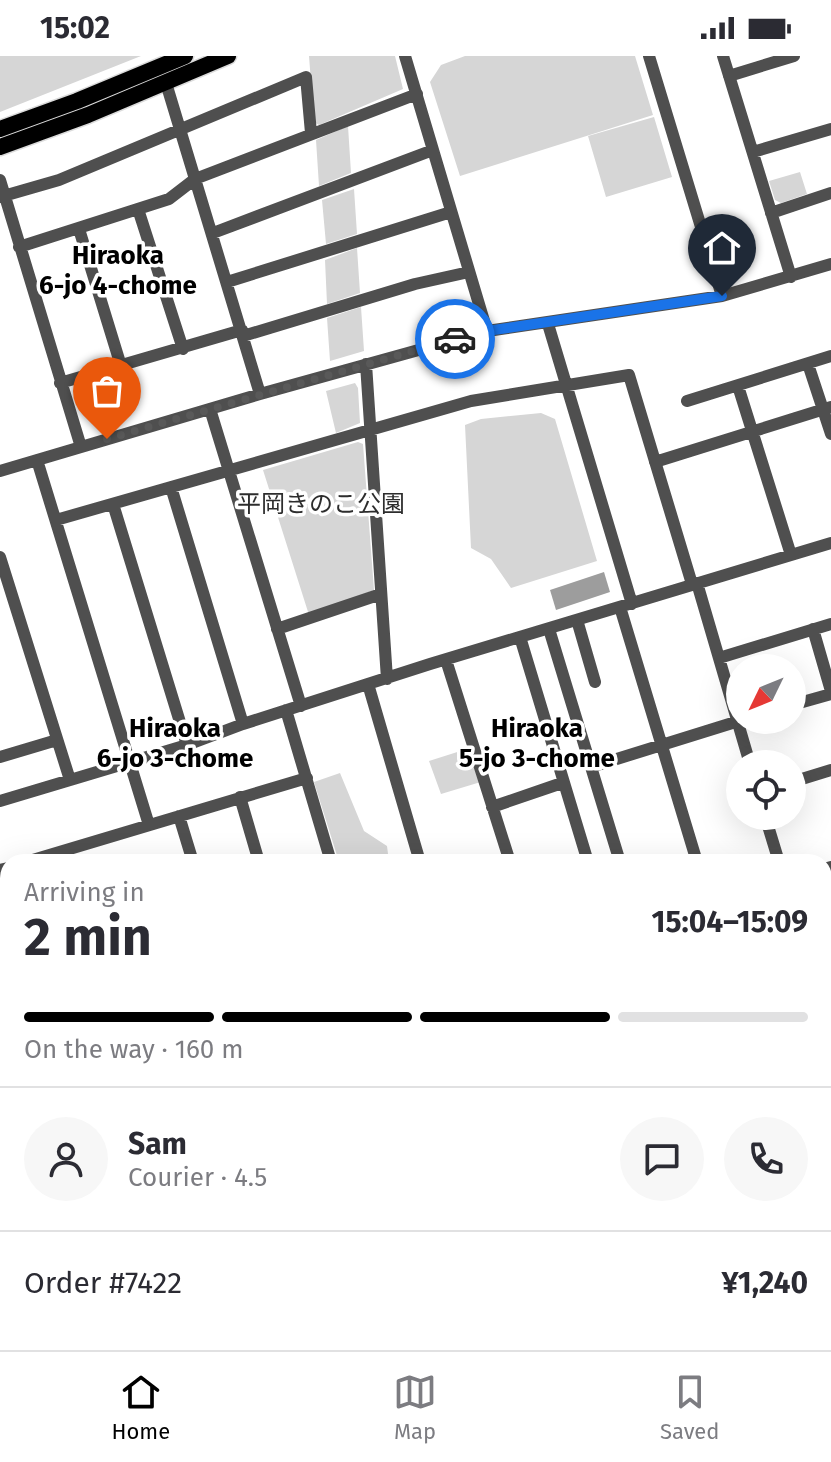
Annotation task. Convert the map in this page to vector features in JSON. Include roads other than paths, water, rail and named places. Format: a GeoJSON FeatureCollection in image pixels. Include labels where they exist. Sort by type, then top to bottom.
{"type":"FeatureCollection","features":[{"type":"Feature","properties":{"kind":"main road"},"geometry":{"type":"LineString","coordinates":[[0,129],[185,56]]}},
{"type":"Feature","properties":{"kind":"main road"},"geometry":{"type":"LineString","coordinates":[[0,147],[45,132],[228,56]]}},
{"type":"Feature","properties":{"kind":"street"},"geometry":{"type":"LineString","coordinates":[[405,56],[487,331]]}},
{"type":"Feature","properties":{"kind":"street"},"geometry":{"type":"LineString","coordinates":[[649,56],[722,296]]}},
{"type":"Feature","properties":{"kind":"street"},"geometry":{"type":"LineString","coordinates":[[723,56],[791,277]]}},
{"type":"Feature","properties":{"kind":"street"},"geometry":{"type":"LineString","coordinates":[[729,76],[794,56]]}},
{"type":"Feature","properties":{"kind":"street"},"geometry":{"type":"LineString","coordinates":[[2,196],[59,180],[306,77],[311,133]]}},
{"type":"Feature","properties":{"kind":"street"},"geometry":{"type":"LineString","coordinates":[[166,83],[260,394]]}},
{"type":"Feature","properties":{"kind":"street"},"geometry":{"type":"LineString","coordinates":[[19,247],[169,199],[195,179],[417,94]]}},
{"type":"Feature","properties":{"kind":"street"},"geometry":{"type":"LineString","coordinates":[[753,152],[831,129]]}},
{"type":"Feature","properties":{"kind":"street"},"geometry":{"type":"LineString","coordinates":[[213,233],[433,150]]}},
{"type":"Feature","properties":{"kind":"street"},"geometry":{"type":"LineString","coordinates":[[0,180],[2,196],[81,447]]}},
{"type":"Feature","properties":{"kind":"street"},"geometry":{"type":"LineString","coordinates":[[771,213],[831,193]]}},
{"type":"Feature","properties":{"kind":"street"},"geometry":{"type":"LineString","coordinates":[[138,209],[183,349]]}},
{"type":"Feature","properties":{"kind":"street"},"geometry":{"type":"LineString","coordinates":[[227,282],[451,212]]}},
{"type":"Feature","properties":{"kind":"street"},"geometry":{"type":"LineString","coordinates":[[79,229],[121,366]]}},
{"type":"Feature","properties":{"kind":"street"},"geometry":{"type":"LineString","coordinates":[[0,471],[487,331],[722,296],[831,264]]}},
{"type":"Feature","properties":{"kind":"street"},"geometry":{"type":"LineString","coordinates":[[60,383],[415,284],[469,272]]}},
{"type":"Feature","properties":{"kind":"street"},"geometry":{"type":"LineString","coordinates":[[548,324],[662,746],[695,854]]}},
{"type":"Feature","properties":{"kind":"street"},"geometry":{"type":"LineString","coordinates":[[687,401],[831,356]]}},
{"type":"Feature","properties":{"kind":"street"},"geometry":{"type":"LineString","coordinates":[[366,364],[387,679]]}},
{"type":"Feature","properties":{"kind":"street"},"geometry":{"type":"LineString","coordinates":[[808,364],[827,409],[831,434]]}},
{"type":"Feature","properties":{"kind":"street"},"geometry":{"type":"LineString","coordinates":[[56,520],[471,401],[629,375],[726,679]]}},
{"type":"Feature","properties":{"kind":"street"},"geometry":{"type":"LineString","coordinates":[[738,386],[791,555]]}},
{"type":"Feature","properties":{"kind":"street"},"geometry":{"type":"LineString","coordinates":[[210,409],[301,706]]}},
{"type":"Feature","properties":{"kind":"street"},"geometry":{"type":"LineString","coordinates":[[655,462],[827,409]]}},
{"type":"Feature","properties":{"kind":"street"},"geometry":{"type":"LineString","coordinates":[[37,460],[149,825]]}},
{"type":"Feature","properties":{"kind":"street"},"geometry":{"type":"LineString","coordinates":[[171,487],[243,724]]}},
{"type":"Feature","properties":{"kind":"street"},"geometry":{"type":"LineString","coordinates":[[113,504],[187,745]]}},
{"type":"Feature","properties":{"kind":"street"},"geometry":{"type":"LineString","coordinates":[[0,801],[187,745],[368,684],[831,543]]}},
{"type":"Feature","properties":{"kind":"street"},"geometry":{"type":"LineString","coordinates":[[0,557],[6,599],[70,780]]}},
{"type":"Feature","properties":{"kind":"street"},"geometry":{"type":"LineString","coordinates":[[277,629],[381,594]]}},
{"type":"Feature","properties":{"kind":"street"},"geometry":{"type":"LineString","coordinates":[[577,620],[595,682]]}},
{"type":"Feature","properties":{"kind":"street"},"geometry":{"type":"LineString","coordinates":[[719,658],[831,624]]}},
{"type":"Feature","properties":{"kind":"street"},"geometry":{"type":"LineString","coordinates":[[549,629],[618,854]]}},
{"type":"Feature","properties":{"kind":"street"},"geometry":{"type":"LineString","coordinates":[[806,701],[831,693],[813,629]]}},
{"type":"Feature","properties":{"kind":"street"},"geometry":{"type":"LineString","coordinates":[[520,637],[585,854]]}},
{"type":"Feature","properties":{"kind":"street"},"geometry":{"type":"LineString","coordinates":[[446,660],[507,854]]}},
{"type":"Feature","properties":{"kind":"street"},"geometry":{"type":"LineString","coordinates":[[368,684],[418,854]]}},
{"type":"Feature","properties":{"kind":"street"},"geometry":{"type":"LineString","coordinates":[[286,710],[329,854]]}},
{"type":"Feature","properties":{"kind":"street"},"geometry":{"type":"LineString","coordinates":[[591,767],[726,725]]}},
{"type":"Feature","properties":{"kind":"street"},"geometry":{"type":"LineString","coordinates":[[0,757],[57,740]]}},
{"type":"Feature","properties":{"kind":"street"},"geometry":{"type":"LineString","coordinates":[[806,778],[831,770]]}},
{"type":"Feature","properties":{"kind":"street"},"geometry":{"type":"LineString","coordinates":[[53,854],[307,778]]}},
{"type":"Feature","properties":{"kind":"street"},"geometry":{"type":"LineString","coordinates":[[492,807],[562,783]]}},
{"type":"Feature","properties":{"kind":"street"},"geometry":{"type":"LineString","coordinates":[[240,797],[257,854]]}},
{"type":"Feature","properties":{"kind":"street"},"geometry":{"type":"LineString","coordinates":[[179,816],[190,854]]}},
{"type":"Feature","properties":{"kind":"street"},"geometry":{"type":"LineString","coordinates":[[769,830],[777,854]]}},
{"type":"Feature","properties":{"kind":"district","name":"Hiraoka 6-jo 4-chome"},"geometry":{"type":"Point","coordinates":[118,270]}},
{"type":"Feature","properties":{"kind":"district","name":"Hiraoka 6-jo 3-chome"},"geometry":{"type":"Point","coordinates":[175,743]}},
{"type":"Feature","properties":{"kind":"district","name":"Hiraoka 5-jo 3-chome"},"geometry":{"type":"Point","coordinates":[537,743]}},
{"type":"Feature","properties":{"kind":"park label","name":"平岡きのこ公園"},"geometry":{"type":"Point","coordinates":[321,504]}}]}
